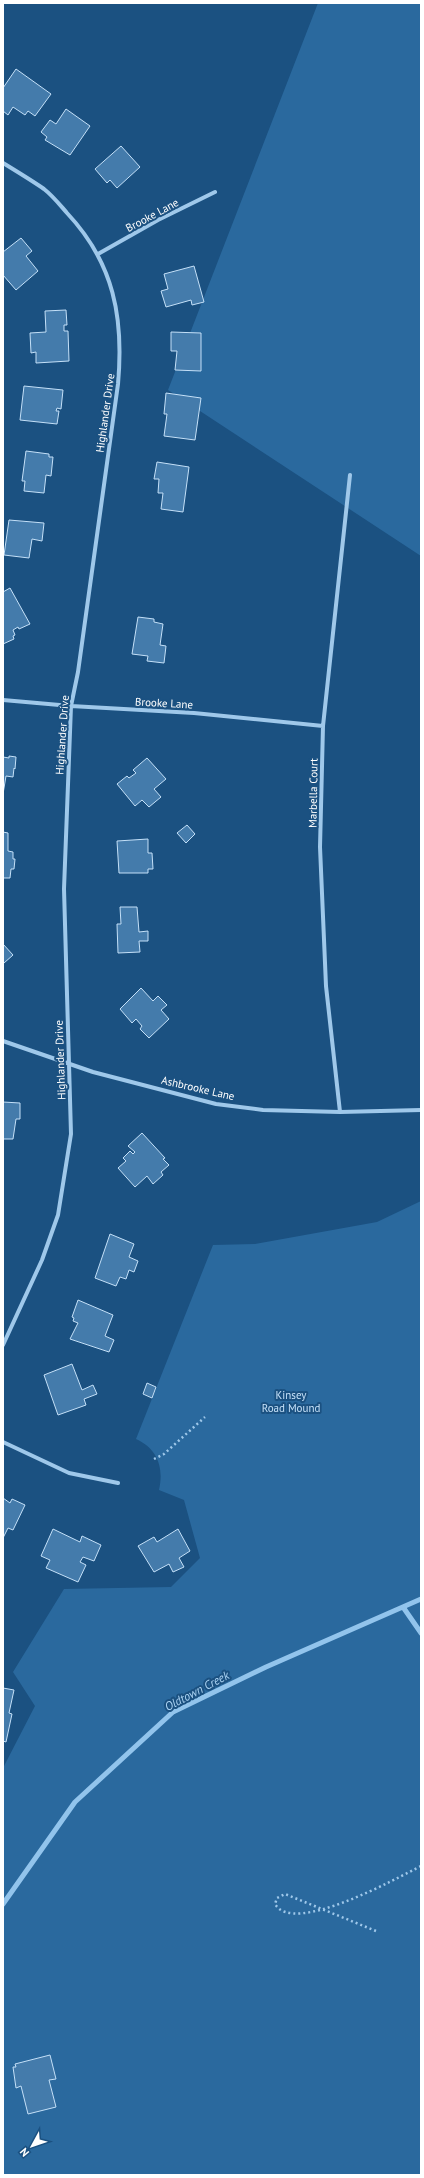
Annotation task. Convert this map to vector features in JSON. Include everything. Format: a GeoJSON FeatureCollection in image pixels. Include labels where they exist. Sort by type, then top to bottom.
{"type":"FeatureCollection","features":[{"type":"Feature","properties":{"kind":"street","name":"Highlander Drive"},"geometry":{"type":"LineString","coordinates":[[3,163],[54,198],[75,221],[98,254],[112,288],[119,318],[121,349],[118,384],[71,706],[64,889],[71,1134],[58,1215],[42,1260],[3,1345]]}},
{"type":"Feature","properties":{"kind":"street","name":"Brooke Lane"},"geometry":{"type":"LineString","coordinates":[[98,254],[158,220],[215,192]]}},
{"type":"Feature","properties":{"kind":"street","name":"Marbella Court"},"geometry":{"type":"LineString","coordinates":[[340,1112],[325,963],[320,847],[323,726],[350,475]]}},
{"type":"Feature","properties":{"kind":"street","name":"Brooke Lane"},"geometry":{"type":"LineString","coordinates":[[3,700],[71,706],[194,713],[323,726]]}},
{"type":"Feature","properties":{"kind":"street","name":"Ashbrooke Lane"},"geometry":{"type":"LineString","coordinates":[[3,1041],[70,1065],[216,1104],[263,1110],[340,1112],[421,1110]]}},
{"type":"Feature","properties":{"kind":"street"},"geometry":{"type":"LineString","coordinates":[[3,1442],[69,1473],[118,1483]]}},
{"type":"Feature","properties":{"kind":"path"},"geometry":{"type":"LineString","coordinates":[[154,1458],[164,1454],[205,1417]]}},
{"type":"Feature","properties":{"kind":"path"},"geometry":{"type":"LineString","coordinates":[[376,1931],[320,1910],[284,1894],[277,1898],[275,1904],[278,1910],[288,1914],[320,1910],[374,1891],[421,1866]]}},
{"type":"Feature","properties":{"kind":"green space"},"geometry":{"type":"Polygon","coordinates":[[[318,3],[421,3],[421,556],[168,390],[318,3]]]}},
{"type":"Feature","properties":{"kind":"green space","name":"Kinsey Road Mound"},"geometry":{"type":"Polygon","coordinates":[[[421,1201],[421,2175],[3,2175],[3,1768],[35,1706],[13,1672],[64,1589],[171,1587],[200,1558],[184,1500],[159,1490],[161,1474],[158,1460],[150,1448],[136,1439],[213,1245],[255,1244],[377,1222],[421,1201]]]}},
{"type":"Feature","properties":{"kind":"building"},"geometry":{"type":"Polygon","coordinates":[[[16,69],[51,94],[35,116],[28,111],[25,115],[13,107],[8,115],[3,111],[3,88],[16,69]]]}},
{"type":"Feature","properties":{"kind":"building"},"geometry":{"type":"Polygon","coordinates":[[[66,109],[90,126],[70,155],[45,140],[47,137],[41,132],[50,120],[56,124],[66,109]]]}},
{"type":"Feature","properties":{"kind":"building"},"geometry":{"type":"Polygon","coordinates":[[[121,146],[140,167],[117,188],[110,180],[107,183],[95,169],[121,146]]]}},
{"type":"Feature","properties":{"kind":"building"},"geometry":{"type":"Polygon","coordinates":[[[21,238],[32,251],[26,256],[38,271],[16,290],[3,275],[3,252],[21,238]]]}},
{"type":"Feature","properties":{"kind":"building"},"geometry":{"type":"Polygon","coordinates":[[[194,266],[204,302],[192,305],[191,300],[166,307],[161,291],[168,289],[164,274],[194,266]]]}},
{"type":"Feature","properties":{"kind":"building"},"geometry":{"type":"Polygon","coordinates":[[[66,310],[67,325],[64,325],[64,331],[68,331],[69,361],[36,363],[36,352],[31,353],[30,333],[46,332],[45,311],[66,310]]]}},
{"type":"Feature","properties":{"kind":"building"},"geometry":{"type":"Polygon","coordinates":[[[171,332],[201,333],[201,371],[175,370],[177,351],[171,351],[171,332]]]}},
{"type":"Feature","properties":{"kind":"building"},"geometry":{"type":"Polygon","coordinates":[[[24,386],[63,390],[61,409],[57,408],[56,411],[59,411],[57,424],[20,420],[24,386]]]}},
{"type":"Feature","properties":{"kind":"building"},"geometry":{"type":"Polygon","coordinates":[[[166,393],[201,398],[195,440],[164,436],[167,414],[164,414],[166,393]]]}},
{"type":"Feature","properties":{"kind":"building"},"geometry":{"type":"Polygon","coordinates":[[[26,451],[49,454],[49,457],[53,457],[51,476],[46,475],[44,493],[24,491],[25,481],[22,481],[26,451]]]}},
{"type":"Feature","properties":{"kind":"building"},"geometry":{"type":"Polygon","coordinates":[[[157,462],[189,467],[183,512],[161,509],[163,493],[158,493],[159,479],[154,479],[157,462]]]}},
{"type":"Feature","properties":{"kind":"building"},"geometry":{"type":"Polygon","coordinates":[[[9,520],[44,523],[42,541],[32,539],[29,558],[4,555],[9,520]]]}},
{"type":"Feature","properties":{"kind":"building"},"geometry":{"type":"Polygon","coordinates":[[[10,588],[30,624],[13,630],[15,635],[13,636],[14,639],[3,644],[3,592],[10,588]]]}},
{"type":"Feature","properties":{"kind":"building"},"geometry":{"type":"Polygon","coordinates":[[[138,617],[154,619],[154,622],[163,624],[160,645],[166,646],[164,663],[147,661],[148,656],[132,654],[138,617]]]}},
{"type":"Feature","properties":{"kind":"building"},"geometry":{"type":"Polygon","coordinates":[[[9,756],[16,757],[15,769],[14,768],[13,777],[6,776],[3,794],[3,757],[9,758],[9,756]]]}},
{"type":"Feature","properties":{"kind":"building"},"geometry":{"type":"Polygon","coordinates":[[[147,758],[166,779],[154,789],[161,797],[149,807],[142,800],[135,806],[117,784],[127,776],[129,778],[136,773],[133,770],[147,758]]]}},
{"type":"Feature","properties":{"kind":"building"},"geometry":{"type":"Polygon","coordinates":[[[187,825],[195,834],[186,843],[177,833],[187,825]]]}},
{"type":"Feature","properties":{"kind":"building"},"geometry":{"type":"Polygon","coordinates":[[[3,832],[8,833],[8,851],[13,852],[13,859],[15,859],[14,869],[11,869],[10,878],[3,878],[3,832]]]}},
{"type":"Feature","properties":{"kind":"building"},"geometry":{"type":"Polygon","coordinates":[[[148,839],[148,853],[152,853],[153,869],[148,869],[148,873],[119,873],[117,841],[148,839]]]}},
{"type":"Feature","properties":{"kind":"building"},"geometry":{"type":"Polygon","coordinates":[[[120,907],[137,907],[139,932],[148,931],[148,941],[139,941],[140,952],[118,953],[117,924],[121,924],[120,907]]]}},
{"type":"Feature","properties":{"kind":"building"},"geometry":{"type":"Polygon","coordinates":[[[3,944],[13,955],[4,963],[3,961],[3,944]]]}},
{"type":"Feature","properties":{"kind":"building"},"geometry":{"type":"Polygon","coordinates":[[[141,988],[153,1001],[158,996],[167,1005],[161,1010],[169,1019],[149,1038],[140,1029],[142,1026],[136,1019],[132,1023],[120,1009],[141,988]]]}},
{"type":"Feature","properties":{"kind":"building"},"geometry":{"type":"Polygon","coordinates":[[[3,1102],[20,1103],[20,1119],[16,1119],[13,1139],[3,1139],[3,1102]]]}},
{"type":"Feature","properties":{"kind":"building"},"geometry":{"type":"Polygon","coordinates":[[[142,1133],[165,1158],[163,1159],[169,1165],[161,1172],[163,1175],[153,1184],[147,1176],[135,1187],[118,1168],[126,1161],[123,1158],[130,1151],[133,1154],[135,1152],[128,1146],[142,1133]]]}},
{"type":"Feature","properties":{"kind":"building"},"geometry":{"type":"Polygon","coordinates":[[[110,1234],[134,1244],[129,1257],[138,1261],[134,1272],[129,1270],[126,1279],[120,1277],[116,1286],[95,1278],[110,1234]]]}},
{"type":"Feature","properties":{"kind":"building"},"geometry":{"type":"Polygon","coordinates":[[[78,1300],[113,1315],[105,1336],[114,1340],[109,1352],[70,1339],[78,1323],[73,1321],[74,1318],[72,1317],[78,1300]]]}},
{"type":"Feature","properties":{"kind":"building"},"geometry":{"type":"Polygon","coordinates":[[[72,1364],[82,1390],[93,1385],[97,1394],[84,1399],[86,1405],[58,1415],[44,1375],[72,1364]]]}},
{"type":"Feature","properties":{"kind":"building"},"geometry":{"type":"Polygon","coordinates":[[[147,1383],[156,1387],[152,1398],[143,1394],[147,1383]]]}},
{"type":"Feature","properties":{"kind":"building"},"geometry":{"type":"Polygon","coordinates":[[[3,1498],[10,1503],[12,1499],[25,1505],[13,1530],[8,1528],[3,1538],[3,1498]]]}},
{"type":"Feature","properties":{"kind":"building"},"geometry":{"type":"Polygon","coordinates":[[[53,1529],[80,1542],[82,1536],[101,1545],[94,1561],[83,1557],[80,1562],[86,1565],[78,1582],[46,1568],[50,1560],[41,1556],[53,1529]]]}},
{"type":"Feature","properties":{"kind":"building"},"geometry":{"type":"Polygon","coordinates":[[[178,1529],[190,1551],[179,1558],[184,1567],[173,1572],[169,1564],[154,1572],[138,1546],[154,1537],[157,1542],[178,1529]]]}},
{"type":"Feature","properties":{"kind":"building"},"geometry":{"type":"Polygon","coordinates":[[[3,1688],[14,1690],[9,1713],[12,1714],[6,1742],[3,1741],[3,1688]]]}},
{"type":"Feature","properties":{"kind":"building"},"geometry":{"type":"Polygon","coordinates":[[[50,2055],[56,2079],[49,2080],[56,2107],[28,2114],[21,2086],[16,2088],[13,2067],[16,2067],[15,2064],[50,2055]]]}},
{"type":"Feature","properties":{"kind":"waterway","name":"Oldtown Creek"},"geometry":{"type":"LineString","coordinates":[[3,1904],[75,1802],[173,1712],[266,1667],[421,1599]]}},
{"type":"Feature","properties":{"kind":"waterway"},"geometry":{"type":"LineString","coordinates":[[403,1607],[421,1633]]}}]}
